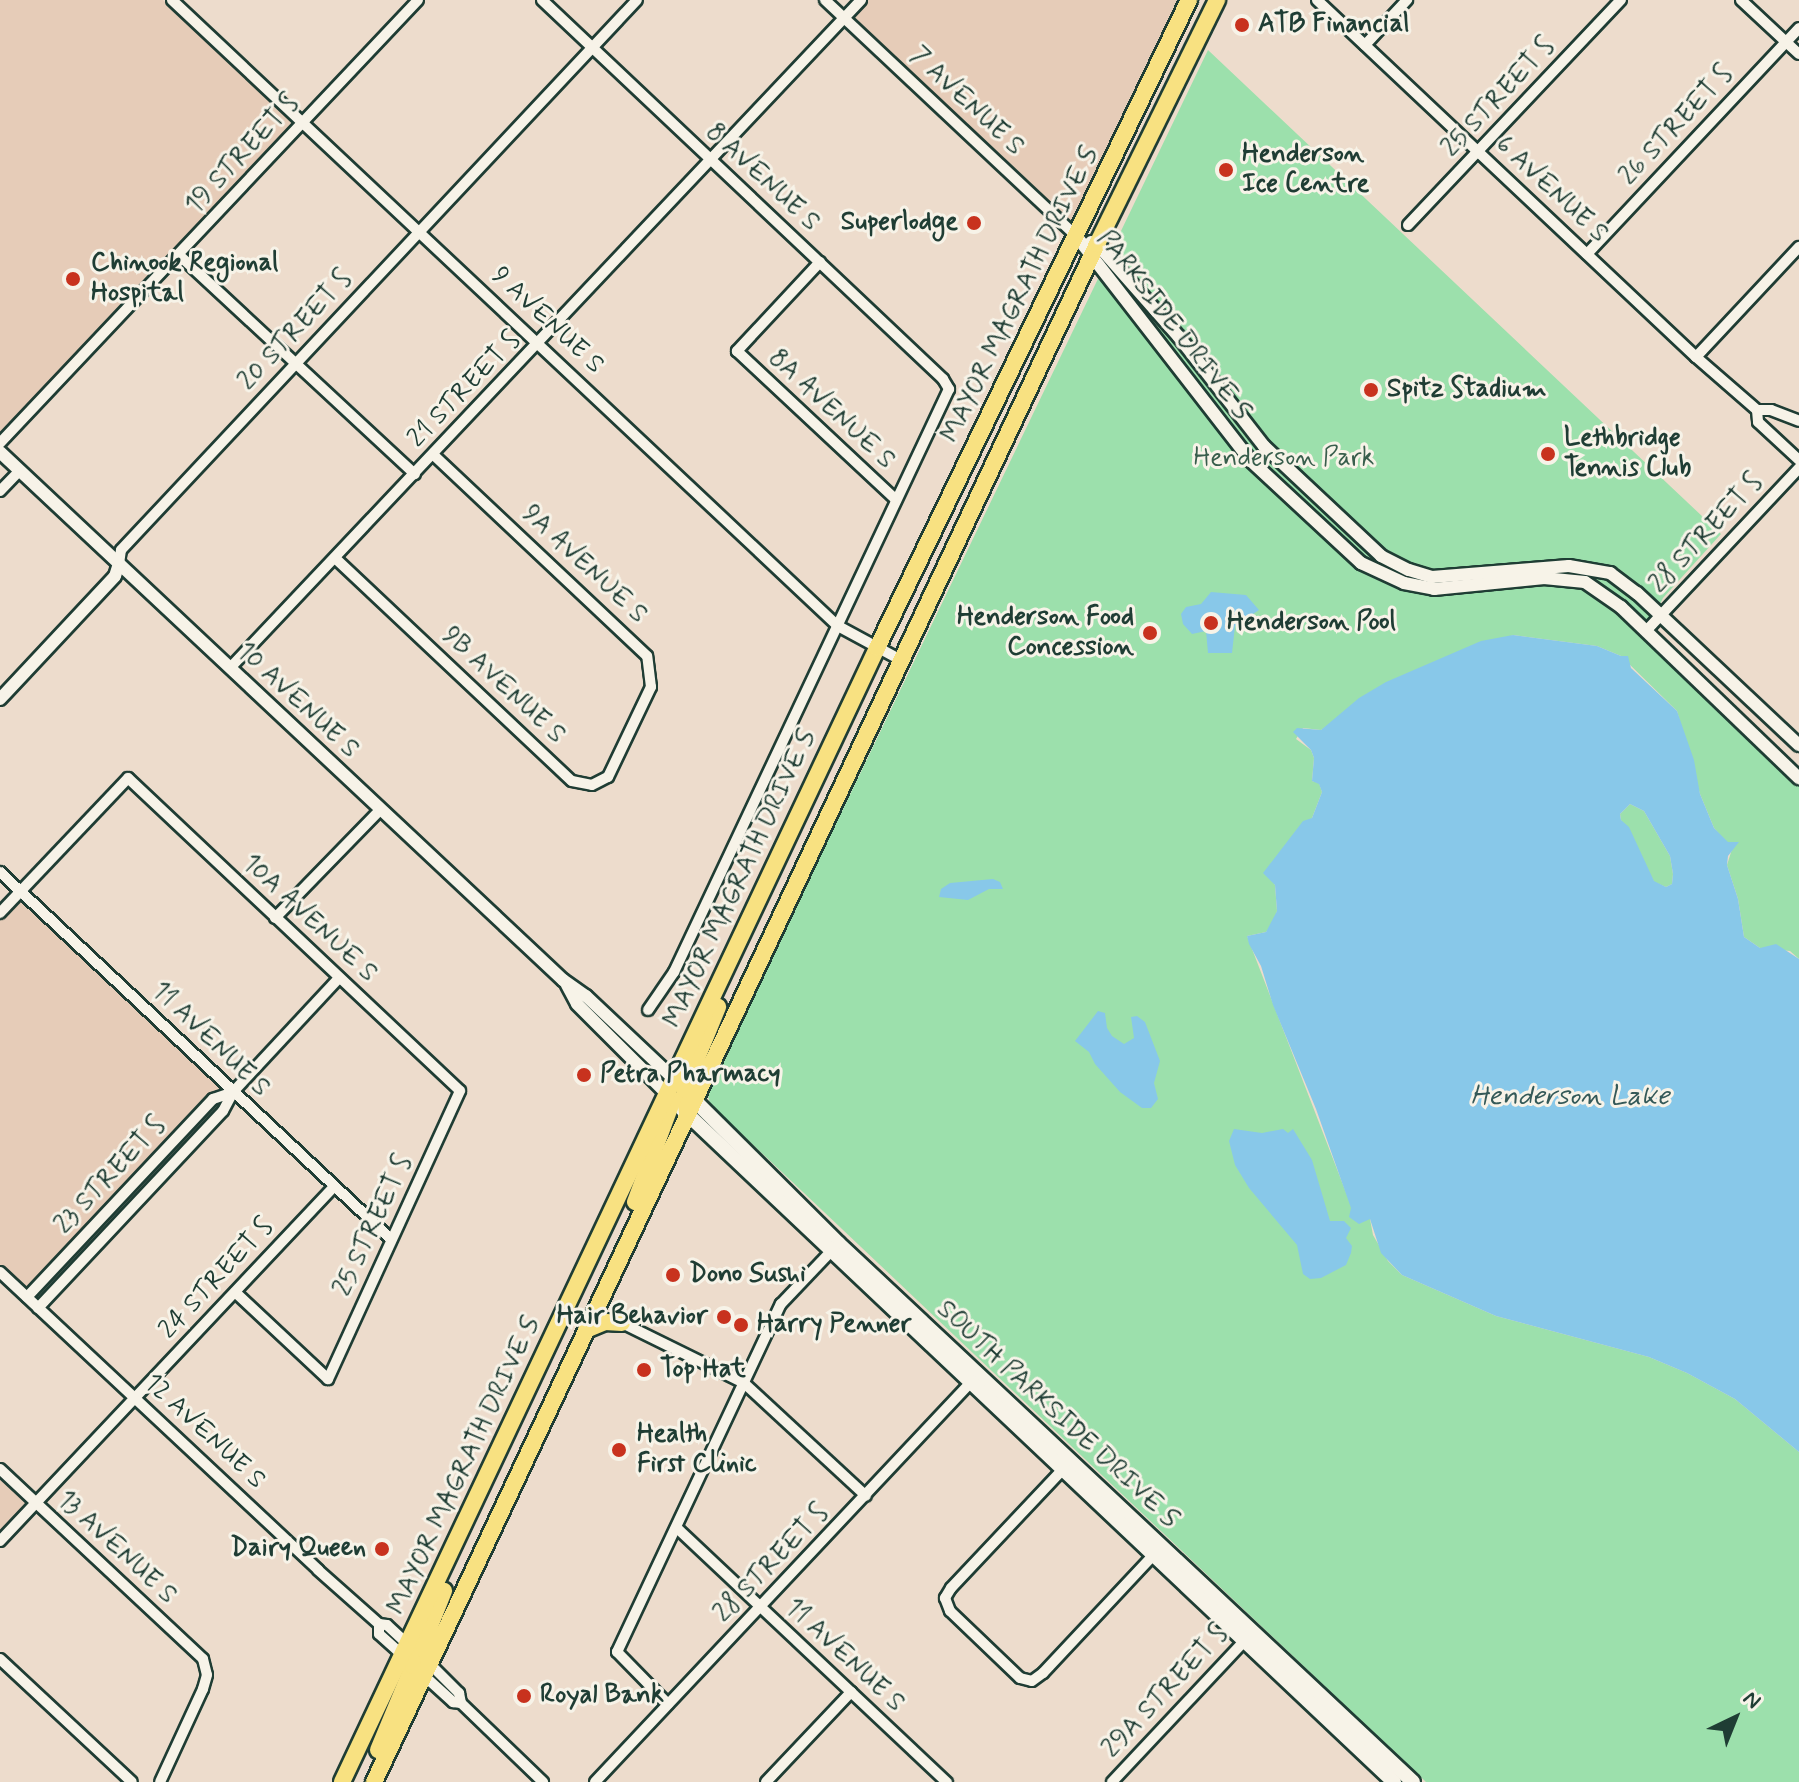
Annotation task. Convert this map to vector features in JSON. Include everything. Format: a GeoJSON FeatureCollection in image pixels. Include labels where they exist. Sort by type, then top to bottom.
{"type":"FeatureCollection","features":[{"type":"Feature","properties":{"kind":"main road","name":"MAYOR MAGRATH DRIVE S"},"geometry":{"type":"LineString","coordinates":[[342,1782],[416,1660],[603,1296],[623,1253],[753,910],[1189,0]]}},
{"type":"Feature","properties":{"kind":"main road","name":"MAYOR MAGRATH DRIVE S"},"geometry":{"type":"LineString","coordinates":[[372,1782],[484,1481],[901,660],[1217,0]]}},
{"type":"Feature","properties":{"kind":"main road","name":"SOUTH PARKSIDE DRIVE S"},"geometry":{"type":"LineString","coordinates":[[680,1096],[834,1248],[1158,1550],[1394,1782]]}},
{"type":"Feature","properties":{"kind":"main road"},"geometry":{"type":"LineString","coordinates":[[603,1296],[609,1314],[622,1323]]}},
{"type":"Feature","properties":{"kind":"main road"},"geometry":{"type":"LineString","coordinates":[[586,1330],[605,1322],[622,1323]]}},
{"type":"Feature","properties":{"kind":"main road","name":"SOUTH PARKSIDE DRIVE S"},"geometry":{"type":"LineString","coordinates":[[1248,1637],[1413,1782]]}},
{"type":"Feature","properties":{"kind":"street","name":"19 STREET S"},"geometry":{"type":"LineString","coordinates":[[0,443],[418,0]]}},
{"type":"Feature","properties":{"kind":"street","name":"8 AVENUE S"},"geometry":{"type":"LineString","coordinates":[[542,0],[943,379],[949,389]]}},
{"type":"Feature","properties":{"kind":"street","name":"20 STREET S"},"geometry":{"type":"LineString","coordinates":[[0,699],[115,576],[121,550],[637,0]]}},
{"type":"Feature","properties":{"kind":"street","name":"7 AVENUE S"},"geometry":{"type":"LineString","coordinates":[[825,0],[1077,237]]}},
{"type":"Feature","properties":{"kind":"street","name":"21 STREET S"},"geometry":{"type":"LineString","coordinates":[[230,668],[861,0]]}},
{"type":"Feature","properties":{"kind":"street","name":"6 AVENUE S"},"geometry":{"type":"LineString","coordinates":[[1317,0],[1696,357],[1757,410],[1771,410],[1799,421]]}},
{"type":"Feature","properties":{"kind":"street"},"geometry":{"type":"LineString","coordinates":[[1365,45],[1407,0]]}},
{"type":"Feature","properties":{"kind":"street","name":"25 STREET S"},"geometry":{"type":"LineString","coordinates":[[1408,225],[1621,0]]}},
{"type":"Feature","properties":{"kind":"street"},"geometry":{"type":"LineString","coordinates":[[1741,0],[1799,54]]}},
{"type":"Feature","properties":{"kind":"street","name":"9 AVENUE S"},"geometry":{"type":"LineString","coordinates":[[179,2],[838,626],[901,660]]}},
{"type":"Feature","properties":{"kind":"street","name":"26 STREET S"},"geometry":{"type":"LineString","coordinates":[[1587,254],[1799,28]]}},
{"type":"Feature","properties":{"kind":"street","name":"PARKSIDE DRIVE S"},"geometry":{"type":"LineString","coordinates":[[1077,237],[1179,337],[1264,446],[1381,556],[1409,570],[1444,578],[1555,567],[1597,568],[1624,581],[1799,745]]}},
{"type":"Feature","properties":{"kind":"street"},"geometry":{"type":"LineString","coordinates":[[1696,357],[1799,247]]}},
{"type":"Feature","properties":{"kind":"street","name":"PARKSIDE DRIVE S"},"geometry":{"type":"LineString","coordinates":[[1094,252],[1249,459],[1361,563],[1404,583],[1434,589],[1570,578],[1606,594],[1799,778]]}},
{"type":"Feature","properties":{"kind":"street"},"geometry":{"type":"LineString","coordinates":[[179,255],[415,474]]}},
{"type":"Feature","properties":{"kind":"street","name":"8A AVENUE S"},"geometry":{"type":"LineString","coordinates":[[820,262],[737,351],[896,500]]}},
{"type":"Feature","properties":{"kind":"street","name":"MAYOR MAGRATH DRIVE S"},"geometry":{"type":"LineString","coordinates":[[648,1010],[674,972],[949,389]]}},
{"type":"Feature","properties":{"kind":"street","name":"6 AVENUE S"},"geometry":{"type":"LineString","coordinates":[[1757,410],[1758,422],[1799,460]]}},
{"type":"Feature","properties":{"kind":"street","name":"10 AVENUE S"},"geometry":{"type":"LineString","coordinates":[[0,452],[565,982],[586,996],[680,1096]]}},
{"type":"Feature","properties":{"kind":"street","name":"9A AVENUE S"},"geometry":{"type":"LineString","coordinates":[[434,455],[644,652],[652,670],[651,687],[633,727]]}},
{"type":"Feature","properties":{"kind":"street","name":"28 STREET S"},"geometry":{"type":"LineString","coordinates":[[1646,631],[1799,468]]}},
{"type":"Feature","properties":{"kind":"street"},"geometry":{"type":"LineString","coordinates":[[0,491],[19,471]]}},
{"type":"Feature","properties":{"kind":"street","name":"9B AVENUE S"},"geometry":{"type":"LineString","coordinates":[[335,558],[575,783],[592,785],[606,779],[633,727]]}},
{"type":"Feature","properties":{"kind":"street","name":"10A AVENUE S"},"geometry":{"type":"LineString","coordinates":[[21,891],[128,778],[460,1091]]}},
{"type":"Feature","properties":{"kind":"street"},"geometry":{"type":"LineString","coordinates":[[275,918],[380,810]]}},
{"type":"Feature","properties":{"kind":"street","name":"11 AVENUE S"},"geometry":{"type":"LineString","coordinates":[[0,872],[391,1239]]}},
{"type":"Feature","properties":{"kind":"street"},"geometry":{"type":"LineString","coordinates":[[0,913],[21,891]]}},
{"type":"Feature","properties":{"kind":"street","name":"23 STREET S"},"geometry":{"type":"LineString","coordinates":[[38,1308],[223,1111],[233,1092],[339,978]]}},
{"type":"Feature","properties":{"kind":"street","name":"25 STREET S"},"geometry":{"type":"LineString","coordinates":[[235,1292],[328,1379],[460,1091]]}},
{"type":"Feature","properties":{"kind":"street","name":"23 STREET S"},"geometry":{"type":"LineString","coordinates":[[27,1297],[213,1099],[233,1092]]}},
{"type":"Feature","properties":{"kind":"street","name":"24 STREET S"},"geometry":{"type":"LineString","coordinates":[[0,1541],[334,1186]]}},
{"type":"Feature","properties":{"kind":"street"},"geometry":{"type":"LineString","coordinates":[[668,1704],[617,1652],[781,1304],[834,1248]]}},
{"type":"Feature","properties":{"kind":"street","name":"12 AVENUE S"},"geometry":{"type":"LineString","coordinates":[[0,1272],[379,1624],[379,1634],[459,1693],[461,1703],[543,1782]]}},
{"type":"Feature","properties":{"kind":"street"},"geometry":{"type":"LineString","coordinates":[[622,1323],[744,1383],[866,1496]]}},
{"type":"Feature","properties":{"kind":"street","name":"28 STREET S"},"geometry":{"type":"LineString","coordinates":[[595,1782],[975,1379]]}},
{"type":"Feature","properties":{"kind":"street"},"geometry":{"type":"LineString","coordinates":[[1066,1466],[945,1598],[950,1611],[1020,1678],[1032,1681],[1043,1673],[1158,1550]]}},
{"type":"Feature","properties":{"kind":"street","name":"13 AVENUE S"},"geometry":{"type":"LineString","coordinates":[[0,1469],[203,1659],[207,1675],[203,1689],[160,1782]]}},
{"type":"Feature","properties":{"kind":"street","name":"11 AVENUE S"},"geometry":{"type":"LineString","coordinates":[[677,1528],[944,1781]]}},
{"type":"Feature","properties":{"kind":"street","name":"29A STREET S"},"geometry":{"type":"LineString","coordinates":[[1112,1782],[1248,1637]]}},
{"type":"Feature","properties":{"kind":"street"},"geometry":{"type":"LineString","coordinates":[[0,1659],[132,1782]]}},
{"type":"Feature","properties":{"kind":"street"},"geometry":{"type":"LineString","coordinates":[[766,1782],[851,1692]]}},
{"type":"Feature","properties":{"kind":"shaded area","name":"Chinook Regional Hospital"},"geometry":{"type":"Polygon","coordinates":[[[0,0],[163,0],[293,123],[0,435],[0,0]]]}},
{"type":"Feature","properties":{"kind":"shaded area"},"geometry":{"type":"Polygon","coordinates":[[[861,0],[1189,0],[1077,237],[844,18],[861,0]]]}},
{"type":"Feature","properties":{"kind":"shaded area"},"geometry":{"type":"Polygon","coordinates":[[[21,891],[233,1092],[213,1100],[27,1297],[0,1272],[0,913],[21,891]]]}},
{"type":"Feature","properties":{"kind":"shaded area"},"geometry":{"type":"Polygon","coordinates":[[[0,1469],[36,1503],[0,1541],[0,1469]]]}},
{"type":"Feature","properties":{"kind":"green space","name":"Henderson Park"},"geometry":{"type":"Polygon","coordinates":[[[1208,50],[1721,534],[1663,598],[1647,631],[1799,778],[1799,959],[1790,951],[1760,948],[1744,937],[1738,899],[1727,865],[1732,849],[1714,828],[1700,794],[1677,711],[1621,656],[1597,646],[1513,635],[1342,716],[1321,730],[1303,728],[1296,739],[1311,750],[1314,758],[1312,781],[1319,783],[1322,792],[1312,818],[1272,880],[1277,911],[1274,922],[1266,932],[1247,936],[1352,1208],[1363,1219],[1370,1219],[1373,1235],[1388,1261],[1402,1275],[1496,1316],[1649,1357],[1687,1373],[1735,1399],[1799,1452],[1799,1782],[1426,1782],[710,1104],[707,1092],[1208,50]]]}},
{"type":"Feature","properties":{"kind":"green space"},"geometry":{"type":"Polygon","coordinates":[[[1630,804],[1644,811],[1670,856],[1672,884],[1666,887],[1654,882],[1621,820],[1620,814],[1630,804]]]}},
{"type":"Feature","properties":{"kind":"water","name":"Henderson Pool"},"geometry":{"type":"Polygon","coordinates":[[[1211,592],[1246,595],[1259,610],[1235,626],[1232,653],[1208,653],[1206,631],[1192,634],[1183,624],[1181,614],[1186,607],[1201,604],[1211,592]]]}},
{"type":"Feature","properties":{"kind":"water","name":"Henderson Lake"},"geometry":{"type":"Polygon","coordinates":[[[1513,635],[1597,646],[1628,656],[1631,668],[1677,711],[1694,760],[1700,794],[1714,828],[1728,842],[1739,842],[1728,856],[1727,865],[1738,899],[1744,937],[1760,948],[1776,944],[1799,959],[1799,1452],[1735,1399],[1687,1373],[1649,1357],[1496,1316],[1402,1275],[1381,1253],[1370,1219],[1359,1224],[1349,1217],[1351,1208],[1316,1109],[1247,936],[1266,932],[1277,911],[1275,885],[1263,873],[1303,821],[1312,818],[1322,792],[1319,784],[1312,781],[1314,758],[1311,750],[1293,732],[1297,728],[1321,730],[1359,698],[1386,682],[1481,641],[1513,635]],[[1630,804],[1620,814],[1621,820],[1629,827],[1654,881],[1666,887],[1672,884],[1670,856],[1644,811],[1630,804]]]}},
{"type":"Feature","properties":{"kind":"water"},"geometry":{"type":"Polygon","coordinates":[[[993,879],[1000,882],[1003,889],[989,889],[968,900],[939,897],[941,889],[950,883],[993,879]]]}},
{"type":"Feature","properties":{"kind":"water"},"geometry":{"type":"Polygon","coordinates":[[[1098,1011],[1105,1013],[1107,1028],[1112,1036],[1124,1044],[1134,1038],[1131,1017],[1137,1016],[1145,1022],[1160,1061],[1154,1083],[1158,1099],[1151,1108],[1142,1108],[1120,1092],[1095,1064],[1089,1052],[1075,1041],[1098,1011]]]}},
{"type":"Feature","properties":{"kind":"water"},"geometry":{"type":"Polygon","coordinates":[[[1234,1129],[1262,1133],[1283,1129],[1288,1133],[1293,1129],[1312,1160],[1330,1221],[1344,1221],[1351,1228],[1346,1238],[1352,1246],[1346,1265],[1321,1278],[1310,1279],[1303,1274],[1297,1245],[1249,1188],[1235,1165],[1229,1141],[1234,1129]]]}},
{"type":"Feature","properties":{"kind":"place","name":"ATB Financial"},"geometry":{"type":"Point","coordinates":[1242,25]}},
{"type":"Feature","properties":{"kind":"place","name":"Henderson Ice Centre"},"geometry":{"type":"Point","coordinates":[1226,170]}},
{"type":"Feature","properties":{"kind":"place","name":"Superlodge"},"geometry":{"type":"Point","coordinates":[974,223]}},
{"type":"Feature","properties":{"kind":"place","name":"Chinook Regional Hospital"},"geometry":{"type":"Point","coordinates":[73,279]}},
{"type":"Feature","properties":{"kind":"place","name":"Spitz Stadium"},"geometry":{"type":"Point","coordinates":[1371,390]}},
{"type":"Feature","properties":{"kind":"place","name":"Lethbridge Tennis Club"},"geometry":{"type":"Point","coordinates":[1548,454]}},
{"type":"Feature","properties":{"kind":"place","name":"Henderson Pool"},"geometry":{"type":"Point","coordinates":[1211,623]}},
{"type":"Feature","properties":{"kind":"place","name":"Henderson Food Concession"},"geometry":{"type":"Point","coordinates":[1150,633]}},
{"type":"Feature","properties":{"kind":"place","name":"Petra Pharmacy"},"geometry":{"type":"Point","coordinates":[584,1075]}},
{"type":"Feature","properties":{"kind":"place","name":"Dono Sushi"},"geometry":{"type":"Point","coordinates":[673,1275]}},
{"type":"Feature","properties":{"kind":"place","name":"Hair Behavior"},"geometry":{"type":"Point","coordinates":[724,1317]}},
{"type":"Feature","properties":{"kind":"place","name":"Harry Penner"},"geometry":{"type":"Point","coordinates":[741,1325]}},
{"type":"Feature","properties":{"kind":"place","name":"Top Hat"},"geometry":{"type":"Point","coordinates":[644,1370]}},
{"type":"Feature","properties":{"kind":"place","name":"Health First Clinic"},"geometry":{"type":"Point","coordinates":[619,1450]}},
{"type":"Feature","properties":{"kind":"place","name":"Dairy Queen"},"geometry":{"type":"Point","coordinates":[382,1549]}},
{"type":"Feature","properties":{"kind":"place","name":"Royal Bank"},"geometry":{"type":"Point","coordinates":[524,1696]}}]}
